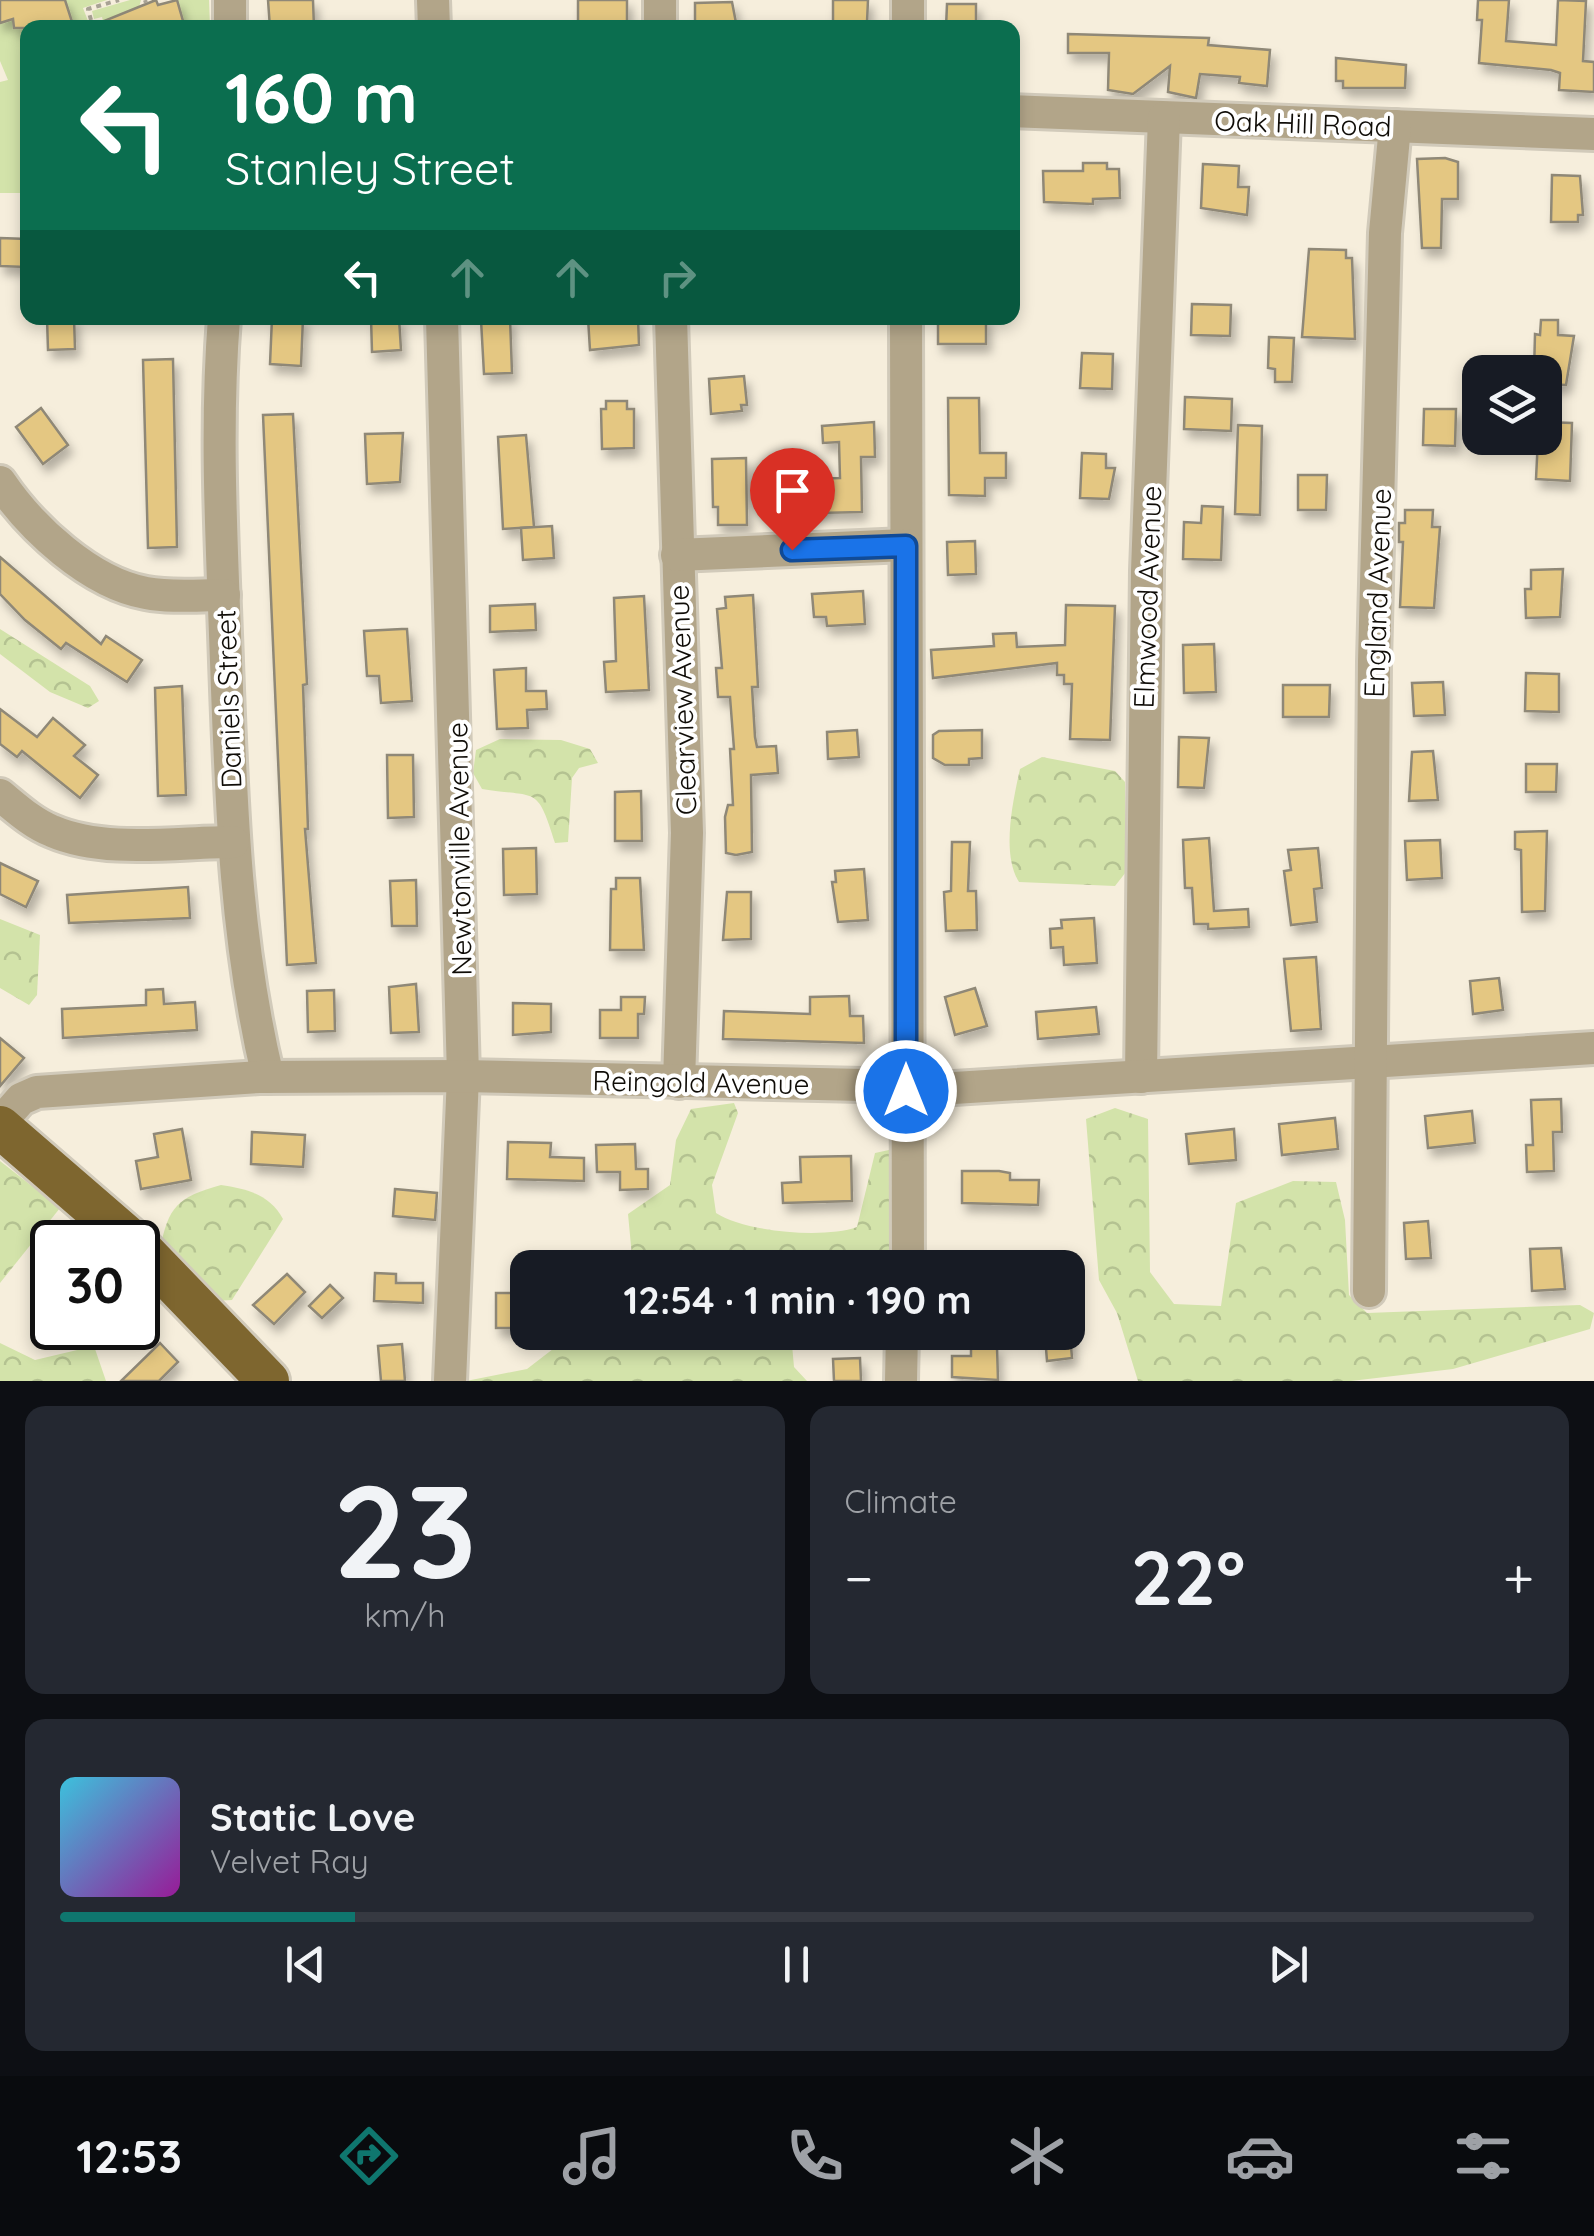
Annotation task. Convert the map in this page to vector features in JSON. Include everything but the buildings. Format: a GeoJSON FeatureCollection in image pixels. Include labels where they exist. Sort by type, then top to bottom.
{"type":"FeatureCollection","features":[{"type":"Feature","properties":{"kind":"main road"},"geometry":{"type":"LineString","coordinates":[[0,1125],[108,1220]]}},
{"type":"Feature","properties":{"kind":"main road"},"geometry":{"type":"LineString","coordinates":[[160,1270],[268,1381]]}},
{"type":"Feature","properties":{"kind":"street","name":"Oak Hill Road"},"geometry":{"type":"LineString","coordinates":[[1020,111],[1594,134]]}},
{"type":"Feature","properties":{"kind":"street","name":"Elmwood Avenue"},"geometry":{"type":"LineString","coordinates":[[1141,1077],[1145,651],[1164,118]]}},
{"type":"Feature","properties":{"kind":"street","name":"England Avenue"},"geometry":{"type":"LineString","coordinates":[[1369,1291],[1374,662],[1385,233],[1396,126]]}},
{"type":"Feature","properties":{"kind":"street","name":"Daniels Street"},"geometry":{"type":"LineString","coordinates":[[223,325],[219,386],[233,842],[248,997],[268,1077]]}},
{"type":"Feature","properties":{"kind":"street","name":"Newtonville Avenue"},"geometry":{"type":"LineString","coordinates":[[442,325],[464,1076],[450,1381]]}},
{"type":"Feature","properties":{"kind":"street","name":"Clearview Avenue"},"geometry":{"type":"LineString","coordinates":[[671,325],[688,832],[679,1082]]}},
{"type":"Feature","properties":{"kind":"street"},"geometry":{"type":"LineString","coordinates":[[906,325],[908,1250]]}},
{"type":"Feature","properties":{"kind":"street"},"geometry":{"type":"LineString","coordinates":[[0,482],[36,522],[110,581],[160,595],[224,595]]}},
{"type":"Feature","properties":{"kind":"street"},"geometry":{"type":"LineString","coordinates":[[677,556],[906,546]]}},
{"type":"Feature","properties":{"kind":"street"},"geometry":{"type":"LineString","coordinates":[[0,795],[36,823],[72,838],[233,842]]}},
{"type":"Feature","properties":{"kind":"street","name":"Reingold Avenue"},"geometry":{"type":"LineString","coordinates":[[0,1125],[21,1099],[36,1092],[268,1077],[464,1076],[863,1085],[906,1091],[1594,1048]]}},
{"type":"Feature","properties":{"kind":"street"},"geometry":{"type":"LineString","coordinates":[[901,1381],[902,1350]]}},
{"type":"Feature","properties":{"kind":"path"},"geometry":{"type":"LineString","coordinates":[[91,20],[88,9],[117,0]]}},
{"type":"Feature","properties":{"kind":"green space"},"geometry":{"type":"Polygon","coordinates":[[[65,0],[107,0],[83,8],[88,20],[20,20],[20,193],[0,193],[0,82],[8,80],[0,61],[0,23],[65,0]]]}},
{"type":"Feature","properties":{"kind":"green space"},"geometry":{"type":"Polygon","coordinates":[[[141,0],[138,11],[106,20],[94,19],[92,11],[141,0]]]}},
{"type":"Feature","properties":{"kind":"green space"},"geometry":{"type":"Polygon","coordinates":[[[177,0],[209,0],[210,20],[183,20],[177,0]]]}},
{"type":"Feature","properties":{"kind":"green space"},"geometry":{"type":"Polygon","coordinates":[[[0,629],[90,686],[99,701],[88,708],[50,692],[0,654],[0,629]]]}},
{"type":"Feature","properties":{"kind":"green space"},"geometry":{"type":"Polygon","coordinates":[[[500,739],[561,740],[590,749],[598,763],[579,768],[572,778],[568,842],[555,843],[544,811],[533,798],[482,789],[473,773],[476,750],[500,739]]]}},
{"type":"Feature","properties":{"kind":"green space"},"geometry":{"type":"Polygon","coordinates":[[[1042,757],[1115,771],[1125,782],[1126,872],[1115,886],[1019,882],[1010,842],[1014,796],[1020,769],[1042,757]]]}},
{"type":"Feature","properties":{"kind":"green space"},"geometry":{"type":"Polygon","coordinates":[[[0,919],[40,935],[37,995],[29,1005],[0,988],[0,919]]]}},
{"type":"Feature","properties":{"kind":"green space"},"geometry":{"type":"Polygon","coordinates":[[[734,1103],[738,1113],[712,1185],[716,1213],[765,1229],[825,1233],[857,1227],[875,1153],[889,1150],[894,1162],[894,1247],[631,1250],[628,1214],[670,1185],[676,1140],[691,1109],[734,1103]]]}},
{"type":"Feature","properties":{"kind":"green space"},"geometry":{"type":"Polygon","coordinates":[[[1115,1108],[1148,1119],[1150,1272],[1174,1304],[1221,1306],[1236,1203],[1293,1181],[1336,1182],[1345,1220],[1349,1295],[1367,1313],[1580,1305],[1594,1313],[1590,1329],[1453,1369],[1351,1381],[1138,1381],[1117,1313],[1099,1280],[1086,1119],[1115,1108]]]}},
{"type":"Feature","properties":{"kind":"green space"},"geometry":{"type":"Polygon","coordinates":[[[0,1161],[60,1208],[50,1220],[30,1220],[30,1246],[0,1283],[0,1161]]]}},
{"type":"Feature","properties":{"kind":"green space"},"geometry":{"type":"Polygon","coordinates":[[[221,1185],[240,1189],[272,1204],[283,1219],[232,1300],[212,1301],[160,1250],[171,1213],[194,1194],[221,1185]]]}},
{"type":"Feature","properties":{"kind":"green space"},"geometry":{"type":"Polygon","coordinates":[[[0,1343],[35,1360],[95,1350],[106,1381],[0,1381],[0,1343]]]}},
{"type":"Feature","properties":{"kind":"green space"},"geometry":{"type":"Polygon","coordinates":[[[552,1350],[792,1350],[794,1367],[807,1381],[466,1381],[527,1369],[552,1350]]]}},
{"type":"Feature","properties":{"kind":"route"},"geometry":{"type":"LineString","coordinates":[[792,550],[906,546],[906,1091]]}}]}
